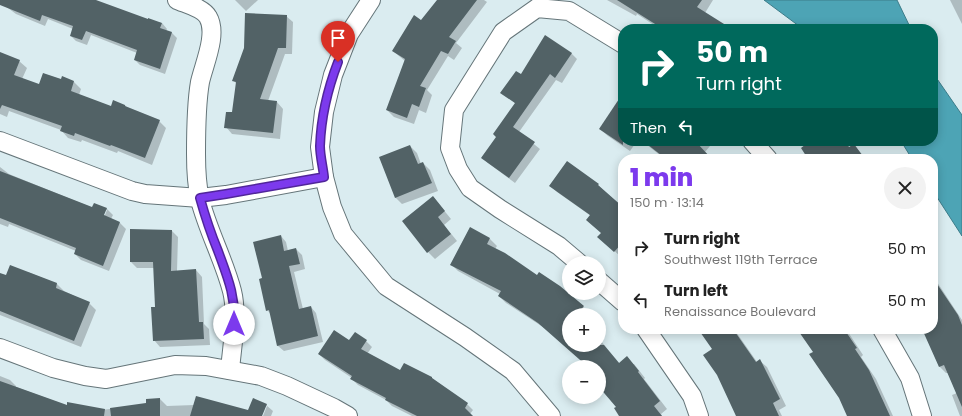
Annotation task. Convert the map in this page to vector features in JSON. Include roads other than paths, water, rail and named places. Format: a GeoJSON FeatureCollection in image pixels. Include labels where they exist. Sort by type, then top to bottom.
{"type":"FeatureCollection","features":[{"type":"Feature","properties":{"kind":"street"},"geometry":{"type":"LineString","coordinates":[[177,0],[199,9],[208,16],[212,28],[200,82],[196,155],[200,198],[232,292],[235,314],[230,370]]}},
{"type":"Feature","properties":{"kind":"street"},"geometry":{"type":"LineString","coordinates":[[372,0],[349,34],[333,75],[324,112],[320,147],[324,177],[332,207],[343,234],[386,286],[465,337],[513,371],[551,416]]}},
{"type":"Feature","properties":{"kind":"street"},"geometry":{"type":"LineString","coordinates":[[571,256],[560,246],[500,209],[470,188],[458,169],[450,148],[454,110],[503,32],[537,8],[569,11],[618,41]]}},
{"type":"Feature","properties":{"kind":"street"},"geometry":{"type":"LineString","coordinates":[[0,141],[132,192],[145,194],[200,198],[324,177]]}},
{"type":"Feature","properties":{"kind":"street"},"geometry":{"type":"LineString","coordinates":[[756,146],[764,154]]}},
{"type":"Feature","properties":{"kind":"street"},"geometry":{"type":"LineString","coordinates":[[606,287],[618,298]]}},
{"type":"Feature","properties":{"kind":"street"},"geometry":{"type":"LineString","coordinates":[[649,334],[692,396],[699,416]]}},
{"type":"Feature","properties":{"kind":"street"},"geometry":{"type":"LineString","coordinates":[[885,334],[910,378],[922,416]]}},
{"type":"Feature","properties":{"kind":"street"},"geometry":{"type":"LineString","coordinates":[[0,348],[53,368],[85,376],[106,379],[175,365],[206,366],[261,376],[301,392],[348,416]]}},
{"type":"Feature","properties":{"kind":"water"},"geometry":{"type":"Polygon","coordinates":[[[764,0],[897,0],[909,24],[796,24],[764,0]]]}},
{"type":"Feature","properties":{"kind":"water"},"geometry":{"type":"Polygon","coordinates":[[[938,80],[962,115],[962,236],[938,199],[938,154],[909,154],[904,146],[938,146],[938,80]]]}}]}
